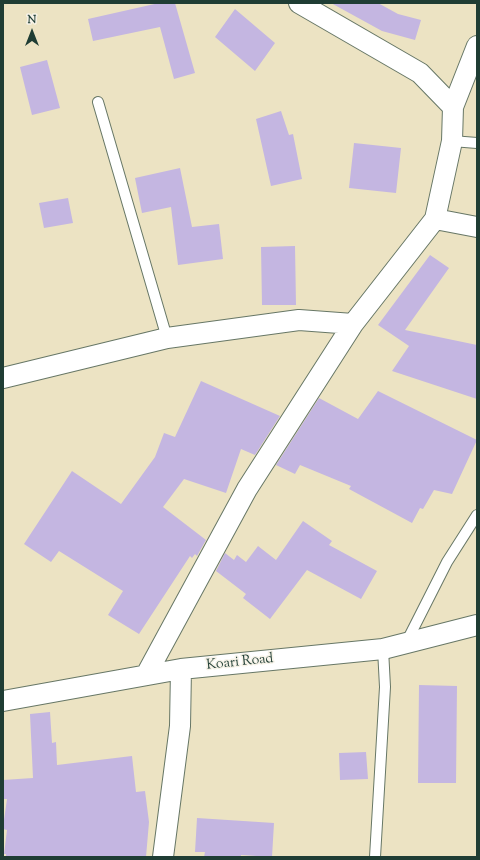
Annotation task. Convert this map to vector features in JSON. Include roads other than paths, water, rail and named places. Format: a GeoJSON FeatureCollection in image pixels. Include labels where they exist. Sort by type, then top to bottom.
{"type":"FeatureCollection","features":[{"type":"Feature","properties":{"kind":"street"},"geometry":{"type":"LineString","coordinates":[[299,3],[420,73],[453,107]]}},
{"type":"Feature","properties":{"kind":"street"},"geometry":{"type":"LineString","coordinates":[[146,675],[247,489],[353,324],[435,218],[452,141],[453,107],[477,46]]}},
{"type":"Feature","properties":{"kind":"street"},"geometry":{"type":"LineString","coordinates":[[435,218],[477,227]]}},
{"type":"Feature","properties":{"kind":"street"},"geometry":{"type":"LineString","coordinates":[[3,378],[167,338],[299,320],[353,324]]}},
{"type":"Feature","properties":{"kind":"street","name":"Koari Road"},"geometry":{"type":"LineString","coordinates":[[3,701],[181,669],[383,649],[477,625]]}},
{"type":"Feature","properties":{"kind":"street"},"geometry":{"type":"LineString","coordinates":[[163,857],[180,726],[181,669]]}},
{"type":"Feature","properties":{"kind":"lane"},"geometry":{"type":"LineString","coordinates":[[98,102],[167,338]]}},
{"type":"Feature","properties":{"kind":"lane"},"geometry":{"type":"LineString","coordinates":[[452,141],[477,143]]}},
{"type":"Feature","properties":{"kind":"lane"},"geometry":{"type":"LineString","coordinates":[[406,643],[447,562],[477,515]]}},
{"type":"Feature","properties":{"kind":"lane"},"geometry":{"type":"LineString","coordinates":[[375,857],[382,765],[385,687],[383,649]]}}]}
